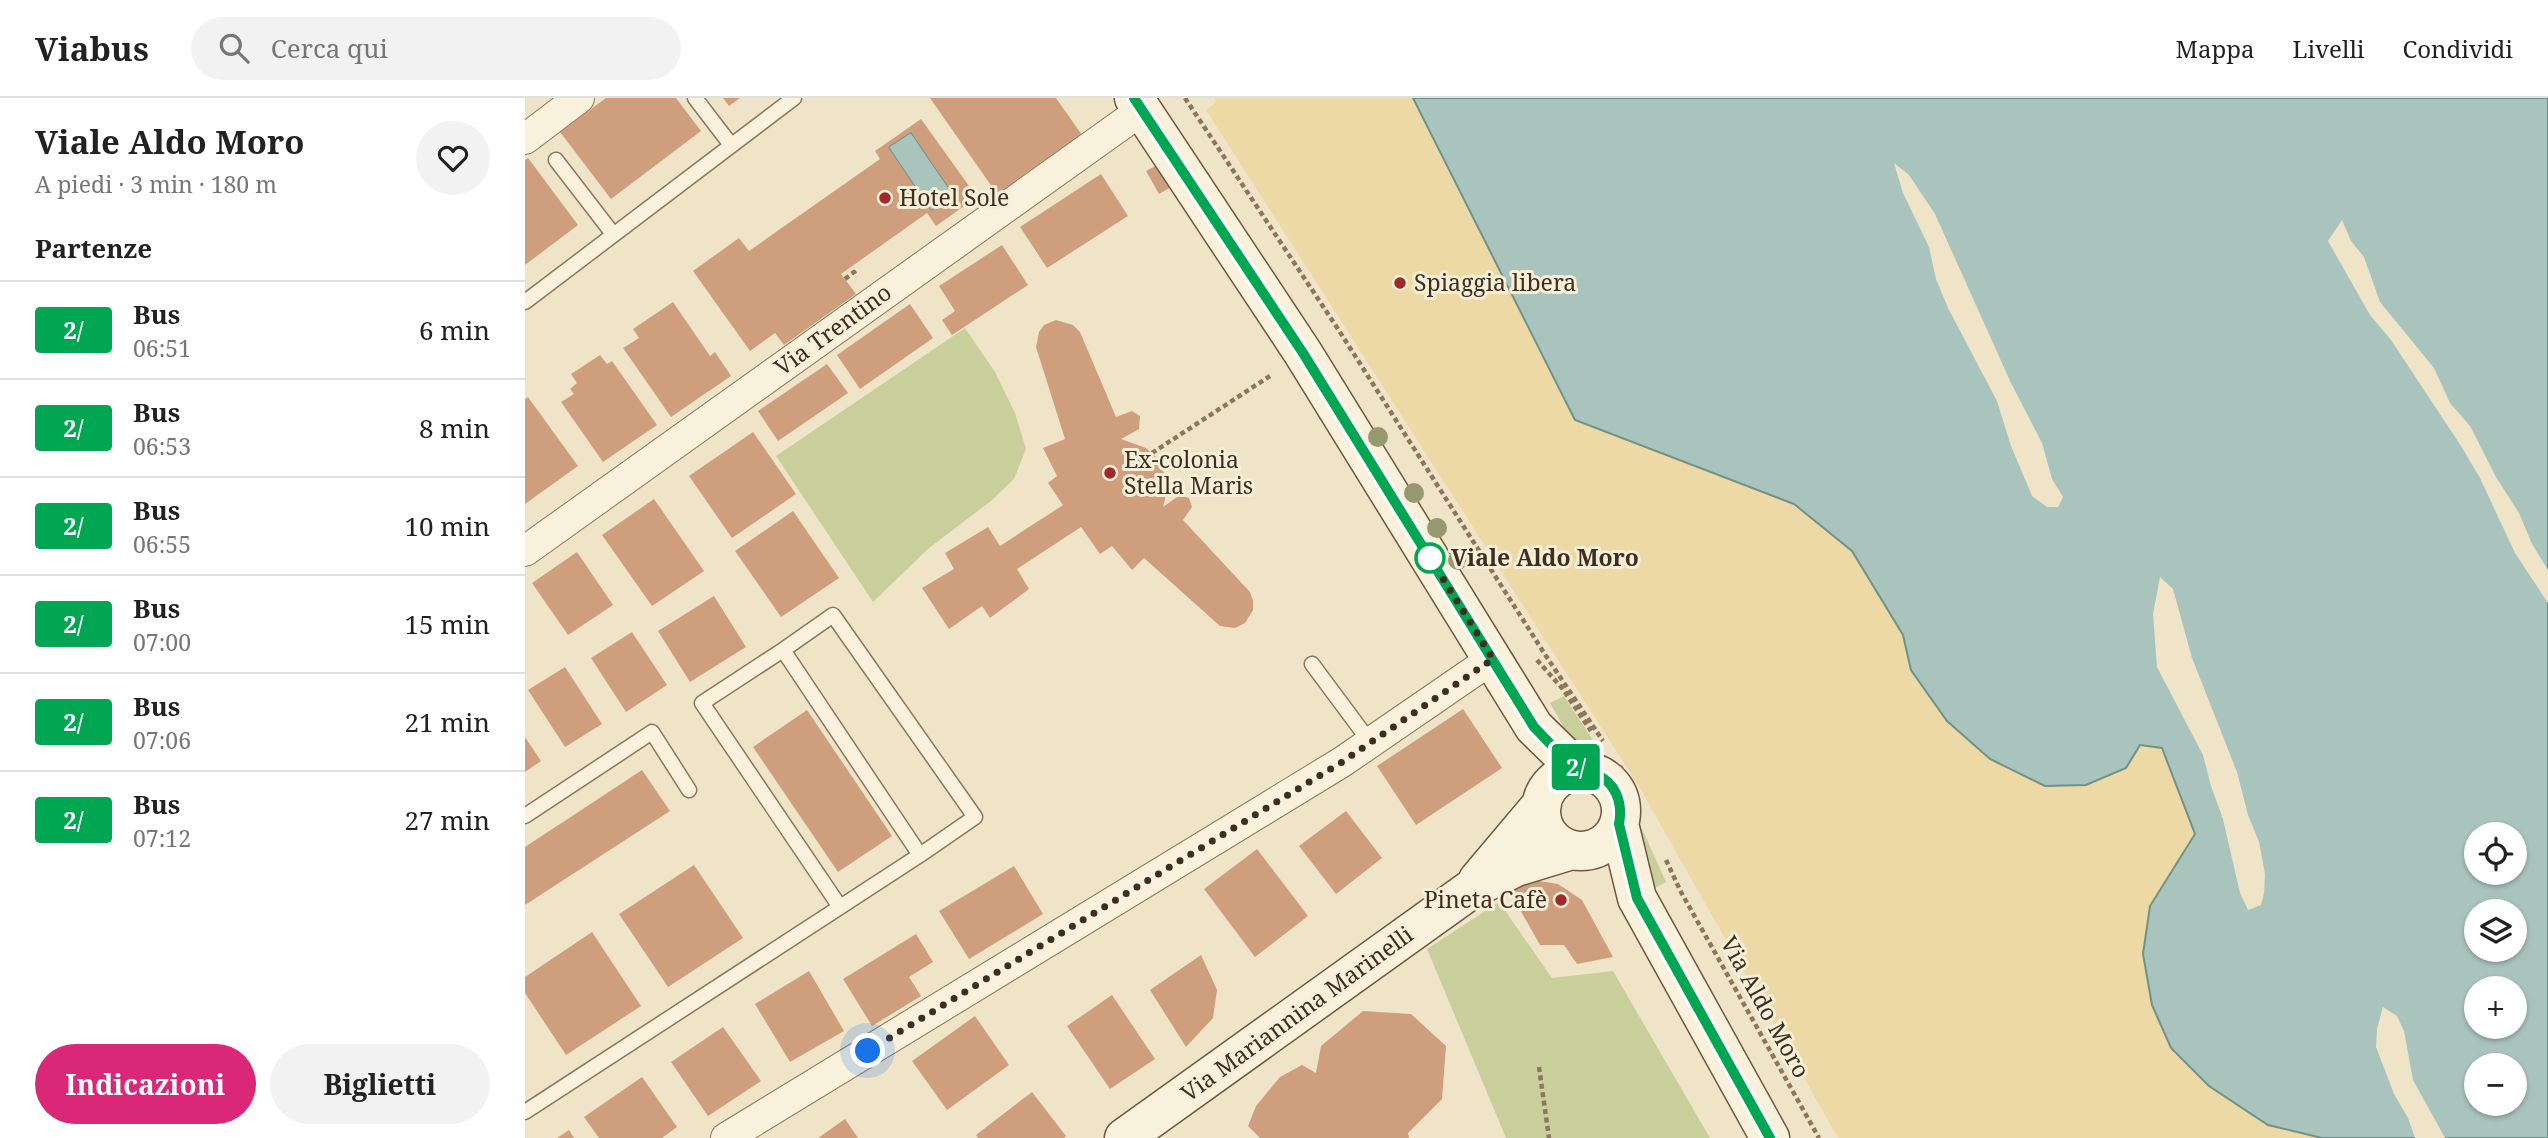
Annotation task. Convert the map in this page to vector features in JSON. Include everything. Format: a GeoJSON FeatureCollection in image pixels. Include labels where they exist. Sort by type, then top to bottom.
{"type":"FeatureCollection","features":[{"type":"Feature","properties":{"kind":"street"},"geometry":{"type":"LineString","coordinates":[[525,139],[579,98]]}},
{"type":"Feature","properties":{"kind":"street"},"geometry":{"type":"LineString","coordinates":[[1138,104],[1303,353],[1534,727],[1574,765],[1601,757]]}},
{"type":"Feature","properties":{"kind":"street","name":"Via Trentino"},"geometry":{"type":"LineString","coordinates":[[525,551],[1138,104]]}},
{"type":"Feature","properties":{"kind":"street"},"geometry":{"type":"LineString","coordinates":[[726,1138],[1342,762],[1493,659]]}},
{"type":"Feature","properties":{"kind":"street"},"geometry":{"type":"LineString","coordinates":[[1534,727],[1544,798],[1542,816],[1551,838],[1577,851],[1637,898],[1770,1138]]}},
{"type":"Feature","properties":{"kind":"street"},"geometry":{"type":"LineString","coordinates":[[1544,798],[1562,777],[1601,757]]}},
{"type":"Feature","properties":{"kind":"street"},"geometry":{"type":"LineString","coordinates":[[1601,757],[1596,774],[1614,789],[1621,812],[1630,813]]}},
{"type":"Feature","properties":{"kind":"street","name":"Via Mariannina Marinelli"},"geometry":{"type":"LineString","coordinates":[[1470,890],[1544,798]]}},
{"type":"Feature","properties":{"kind":"street"},"geometry":{"type":"LineString","coordinates":[[1577,851],[1605,843],[1630,813]]}},
{"type":"Feature","properties":{"kind":"street"},"geometry":{"type":"LineString","coordinates":[[1630,813],[1637,898]]}},
{"type":"Feature","properties":{"kind":"street","name":"Via Mariannina Marinelli"},"geometry":{"type":"LineString","coordinates":[[1123,1138],[1470,890],[1516,867],[1577,851]]}},
{"type":"Feature","properties":{"kind":"lane"},"geometry":{"type":"LineString","coordinates":[[695,98],[731,145]]}},
{"type":"Feature","properties":{"kind":"lane"},"geometry":{"type":"LineString","coordinates":[[525,302],[794,98]]}},
{"type":"Feature","properties":{"kind":"lane"},"geometry":{"type":"LineString","coordinates":[[556,160],[613,234]]}},
{"type":"Feature","properties":{"kind":"lane"},"geometry":{"type":"LineString","coordinates":[[525,1112],[920,855],[975,817],[833,615],[702,703],[840,907]]}},
{"type":"Feature","properties":{"kind":"lane"},"geometry":{"type":"LineString","coordinates":[[783,650],[920,855]]}},
{"type":"Feature","properties":{"kind":"lane"},"geometry":{"type":"LineString","coordinates":[[1312,664],[1370,743]]}},
{"type":"Feature","properties":{"kind":"lane"},"geometry":{"type":"LineString","coordinates":[[525,816],[652,732],[689,790]]}},
{"type":"Feature","properties":{"kind":"path"},"geometry":{"type":"LineString","coordinates":[[1185,98],[1346,341],[1546,656],[1630,813]]}},
{"type":"Feature","properties":{"kind":"path"},"geometry":{"type":"LineString","coordinates":[[1152,453],[1270,376]]}},
{"type":"Feature","properties":{"kind":"path","name":"Via Aldo Moro"},"geometry":{"type":"LineString","coordinates":[[1664,854],[1681,892],[1819,1138]]}},
{"type":"Feature","properties":{"kind":"path"},"geometry":{"type":"LineString","coordinates":[[1539,1067],[1549,1138]]}},
{"type":"Feature","properties":{"kind":"green space"},"geometry":{"type":"Polygon","coordinates":[[[965,328],[995,372],[1015,413],[1026,449],[1014,479],[991,501],[929,548],[873,602],[776,456],[965,328]]]}},
{"type":"Feature","properties":{"kind":"green space"},"geometry":{"type":"Polygon","coordinates":[[[1564,696],[1614,772],[1630,802],[1666,882],[1655,888],[1631,844],[1623,798],[1615,782],[1606,769],[1572,742],[1550,703],[1564,696]]]}},
{"type":"Feature","properties":{"kind":"green space"},"geometry":{"type":"Polygon","coordinates":[[[1499,902],[1552,978],[1613,971],[1710,1138],[1506,1138],[1427,949],[1499,902]]]}},
{"type":"Feature","properties":{"kind":"sand"},"geometry":{"type":"Polygon","coordinates":[[[1214,98],[1413,98],[1575,420],[1794,504],[1852,551],[1903,635],[1911,670],[1947,721],[2126,768],[2140,745],[2162,748],[2195,834],[2150,907],[2143,954],[2152,1005],[2171,1048],[2268,1125],[2322,1138],[1838,1138],[1638,785],[1206,110],[1216,102],[1214,98]]]}},
{"type":"Feature","properties":{"kind":"water"},"geometry":{"type":"Polygon","coordinates":[[[1413,98],[2548,98],[2548,1138],[2322,1138],[2268,1125],[2209,1086],[2171,1048],[2152,1005],[2143,954],[2150,906],[2195,834],[2162,748],[2140,745],[2126,768],[2086,785],[2045,786],[1990,759],[1947,721],[1911,670],[1903,635],[1852,551],[1794,504],[1575,420],[1413,98]]]}},
{"type":"Feature","properties":{"kind":"water"},"geometry":{"type":"Polygon","coordinates":[[[911,132],[954,195],[931,211],[888,147],[911,132]]]}},
{"type":"Feature","properties":{"kind":"pier"},"geometry":{"type":"Polygon","coordinates":[[[1894,163],[1909,175],[1935,214],[2011,383],[2042,443],[2052,479],[2063,497],[2058,507],[2047,507],[2032,496],[2011,446],[1997,401],[1948,308],[1936,279],[1929,247],[1903,193],[1894,163]]]}},
{"type":"Feature","properties":{"kind":"pier"},"geometry":{"type":"Polygon","coordinates":[[[2342,220],[2351,241],[2364,257],[2380,302],[2434,368],[2450,403],[2470,426],[2496,477],[2519,513],[2532,544],[2548,570],[2548,603],[2515,553],[2480,478],[2461,446],[2391,340],[2370,315],[2328,241],[2342,220]]]}},
{"type":"Feature","properties":{"kind":"pier"},"geometry":{"type":"Polygon","coordinates":[[[2160,577],[2173,589],[2192,658],[2237,772],[2248,815],[2259,842],[2265,874],[2264,893],[2261,905],[2248,910],[2240,893],[2223,819],[2203,755],[2157,667],[2153,614],[2160,577]]]}},
{"type":"Feature","properties":{"kind":"pier"},"geometry":{"type":"Polygon","coordinates":[[[2383,1007],[2397,1016],[2404,1031],[2413,1080],[2445,1138],[2415,1138],[2408,1118],[2394,1094],[2376,1047],[2377,1029],[2383,1007]]]}},
{"type":"Feature","properties":{"kind":"building"},"geometry":{"type":"Polygon","coordinates":[[[606,98],[676,98],[701,131],[611,199],[560,132],[606,98]]]}},
{"type":"Feature","properties":{"kind":"building"},"geometry":{"type":"Polygon","coordinates":[[[723,98],[740,98],[729,106],[723,98]]]}},
{"type":"Feature","properties":{"kind":"building"},"geometry":{"type":"Polygon","coordinates":[[[930,98],[1056,98],[1082,135],[997,194],[930,98]]]}},
{"type":"Feature","properties":{"kind":"building"},"geometry":{"type":"Polygon","coordinates":[[[921,119],[977,197],[936,226],[927,213],[841,274],[856,294],[784,345],[775,333],[750,351],[693,271],[739,238],[749,251],[880,159],[875,151],[921,119]],[[911,132],[888,147],[931,211],[954,195],[911,132]]]}},
{"type":"Feature","properties":{"kind":"building"},"geometry":{"type":"Polygon","coordinates":[[[528,158],[578,225],[525,265],[525,160],[528,158]]]}},
{"type":"Feature","properties":{"kind":"building"},"geometry":{"type":"Polygon","coordinates":[[[1157,165],[1171,187],[1159,194],[1146,171],[1157,165]]]}},
{"type":"Feature","properties":{"kind":"building"},"geometry":{"type":"Polygon","coordinates":[[[1101,174],[1128,216],[1047,268],[1020,227],[1101,174]]]}},
{"type":"Feature","properties":{"kind":"building"},"geometry":{"type":"Polygon","coordinates":[[[1002,245],[1028,285],[952,335],[942,320],[955,311],[939,286],[1002,245]]]}},
{"type":"Feature","properties":{"kind":"building"},"geometry":{"type":"Polygon","coordinates":[[[673,302],[710,356],[715,352],[731,376],[671,417],[623,348],[639,338],[633,329],[673,302]]]}},
{"type":"Feature","properties":{"kind":"building"},"geometry":{"type":"Polygon","coordinates":[[[910,304],[933,338],[860,389],[837,355],[910,304]]]}},
{"type":"Feature","properties":{"kind":"building","name":"Ex-colonia Stella Maris"},"geometry":{"type":"Polygon","coordinates":[[[1056,320],[1073,325],[1080,332],[1116,417],[1132,411],[1140,416],[1139,429],[1121,439],[1146,448],[1156,457],[1166,477],[1167,491],[1163,507],[1180,495],[1189,498],[1192,507],[1183,520],[1250,592],[1253,610],[1245,623],[1235,628],[1220,626],[1144,558],[1132,570],[1112,546],[1100,554],[1081,527],[1017,569],[1029,589],[990,618],[982,606],[949,629],[922,588],[954,569],[945,553],[988,527],[1000,546],[1063,505],[1048,483],[1057,476],[1043,448],[1065,439],[1036,347],[1039,332],[1044,325],[1056,320]]]}},
{"type":"Feature","properties":{"kind":"building"},"geometry":{"type":"Polygon","coordinates":[[[600,355],[607,364],[612,361],[657,425],[603,462],[561,402],[574,394],[570,389],[577,383],[571,374],[600,355]]]}},
{"type":"Feature","properties":{"kind":"building"},"geometry":{"type":"Polygon","coordinates":[[[827,364],[848,393],[778,441],[758,411],[827,364]]]}},
{"type":"Feature","properties":{"kind":"building"},"geometry":{"type":"Polygon","coordinates":[[[528,397],[578,466],[525,504],[525,399],[528,397]]]}},
{"type":"Feature","properties":{"kind":"building"},"geometry":{"type":"Polygon","coordinates":[[[753,432],[796,494],[732,538],[689,476],[753,432]]]}},
{"type":"Feature","properties":{"kind":"building"},"geometry":{"type":"Polygon","coordinates":[[[654,499],[704,571],[652,606],[602,535],[654,499]]]}},
{"type":"Feature","properties":{"kind":"building"},"geometry":{"type":"Polygon","coordinates":[[[793,511],[839,578],[781,617],[735,551],[793,511]]]}},
{"type":"Feature","properties":{"kind":"building"},"geometry":{"type":"Polygon","coordinates":[[[577,552],[613,605],[568,635],[532,583],[577,552]]]}},
{"type":"Feature","properties":{"kind":"building"},"geometry":{"type":"Polygon","coordinates":[[[714,596],[746,647],[690,682],[658,631],[714,596]]]}},
{"type":"Feature","properties":{"kind":"building"},"geometry":{"type":"Polygon","coordinates":[[[632,632],[667,685],[626,712],[591,658],[632,632]]]}},
{"type":"Feature","properties":{"kind":"building"},"geometry":{"type":"Polygon","coordinates":[[[565,667],[602,724],[565,747],[528,690],[565,667]]]}},
{"type":"Feature","properties":{"kind":"building"},"geometry":{"type":"Polygon","coordinates":[[[1463,709],[1502,768],[1416,825],[1377,766],[1463,709]]]}},
{"type":"Feature","properties":{"kind":"building"},"geometry":{"type":"Polygon","coordinates":[[[807,710],[892,836],[838,872],[753,747],[807,710]]]}},
{"type":"Feature","properties":{"kind":"building"},"geometry":{"type":"Polygon","coordinates":[[[525,737],[541,761],[525,772],[525,737]]]}},
{"type":"Feature","properties":{"kind":"building"},"geometry":{"type":"Polygon","coordinates":[[[642,770],[670,811],[525,905],[525,847],[642,770]]]}},
{"type":"Feature","properties":{"kind":"building"},"geometry":{"type":"Polygon","coordinates":[[[1346,811],[1382,858],[1336,894],[1299,846],[1346,811]]]}},
{"type":"Feature","properties":{"kind":"building"},"geometry":{"type":"Polygon","coordinates":[[[1257,849],[1308,916],[1255,957],[1204,889],[1257,849]]]}},
{"type":"Feature","properties":{"kind":"building"},"geometry":{"type":"Polygon","coordinates":[[[694,865],[743,938],[668,987],[619,914],[694,865]]]}},
{"type":"Feature","properties":{"kind":"building"},"geometry":{"type":"Polygon","coordinates":[[[1014,866],[1043,914],[969,959],[939,911],[1014,866]]]}},
{"type":"Feature","properties":{"kind":"building"},"geometry":{"type":"Polygon","coordinates":[[[1533,880],[1558,884],[1582,900],[1613,957],[1577,964],[1564,945],[1540,945],[1510,892],[1533,880]]]}},
{"type":"Feature","properties":{"kind":"building"},"geometry":{"type":"Polygon","coordinates":[[[592,932],[641,1006],[566,1055],[525,993],[525,977],[592,932]]]}},
{"type":"Feature","properties":{"kind":"building"},"geometry":{"type":"Polygon","coordinates":[[[916,934],[933,962],[909,977],[921,996],[872,1026],[843,979],[916,934]]]}},
{"type":"Feature","properties":{"kind":"building"},"geometry":{"type":"Polygon","coordinates":[[[1201,955],[1217,990],[1213,1018],[1186,1047],[1150,990],[1201,955]]]}},
{"type":"Feature","properties":{"kind":"building"},"geometry":{"type":"Polygon","coordinates":[[[809,971],[844,1031],[790,1062],[755,1004],[809,971]]]}},
{"type":"Feature","properties":{"kind":"building"},"geometry":{"type":"Polygon","coordinates":[[[1112,995],[1155,1059],[1110,1089],[1067,1026],[1112,995]]]}},
{"type":"Feature","properties":{"kind":"building"},"geometry":{"type":"Polygon","coordinates":[[[1363,1011],[1411,1014],[1446,1046],[1442,1099],[1408,1133],[1409,1138],[1260,1138],[1248,1126],[1256,1106],[1280,1077],[1302,1065],[1316,1073],[1321,1046],[1363,1011]]]}},
{"type":"Feature","properties":{"kind":"building"},"geometry":{"type":"Polygon","coordinates":[[[975,1016],[1009,1065],[947,1110],[912,1061],[975,1016]]]}},
{"type":"Feature","properties":{"kind":"building"},"geometry":{"type":"Polygon","coordinates":[[[723,1027],[761,1081],[708,1116],[671,1062],[723,1027]]]}},
{"type":"Feature","properties":{"kind":"building"},"geometry":{"type":"Polygon","coordinates":[[[642,1077],[677,1127],[662,1138],[599,1138],[584,1117],[642,1077]]]}},
{"type":"Feature","properties":{"kind":"building"},"geometry":{"type":"Polygon","coordinates":[[[1032,1092],[1066,1136],[1064,1138],[978,1138],[976,1135],[1032,1092]]]}},
{"type":"Feature","properties":{"kind":"building"},"geometry":{"type":"Polygon","coordinates":[[[845,1119],[858,1138],[818,1138],[845,1119]]]}},
{"type":"Feature","properties":{"kind":"building"},"geometry":{"type":"Polygon","coordinates":[[[569,1130],[574,1138],[557,1138],[569,1130]]]}},
{"type":"Feature","properties":{"kind":"bus line","name":"2/"},"geometry":{"type":"LineString","coordinates":[[1134,98],[1303,353],[1534,727],[1574,765],[1606,780],[1614,789],[1619,800],[1619,824],[1637,898],[1770,1138]]}},
{"type":"Feature","properties":{"kind":"place","name":"Hotel Sole"},"geometry":{"type":"Point","coordinates":[885,198]}},
{"type":"Feature","properties":{"kind":"place","name":"Spiaggia libera"},"geometry":{"type":"Point","coordinates":[1400,283]}},
{"type":"Feature","properties":{"kind":"place","name":"Ex-colonia Stella Maris"},"geometry":{"type":"Point","coordinates":[1110,473]}},
{"type":"Feature","properties":{"kind":"place","name":"Viale Aldo Moro"},"geometry":{"type":"Point","coordinates":[1430,558]}},
{"type":"Feature","properties":{"kind":"place","name":"Pineta Cafè"},"geometry":{"type":"Point","coordinates":[1561,900]}},
{"type":"Feature","properties":{"kind":"route"},"geometry":{"type":"LineString","coordinates":[[868,1051],[1342,762],[1493,659],[1430,558]]}}]}
